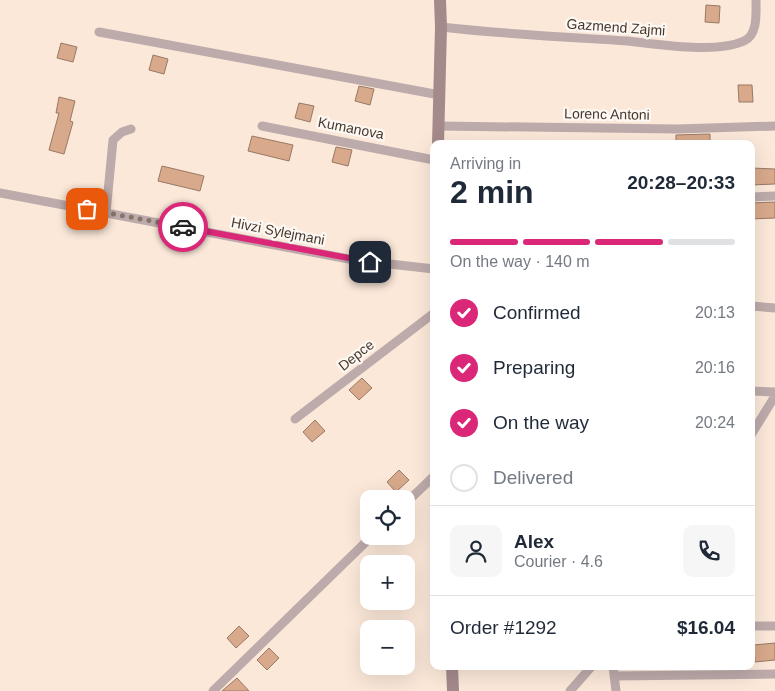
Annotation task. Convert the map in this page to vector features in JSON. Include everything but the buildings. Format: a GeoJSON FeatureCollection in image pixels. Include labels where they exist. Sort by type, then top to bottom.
{"type":"FeatureCollection","features":[{"type":"Feature","properties":{"kind":"main road"},"geometry":{"type":"LineString","coordinates":[[438,140],[440,0]]}},
{"type":"Feature","properties":{"kind":"main road"},"geometry":{"type":"LineString","coordinates":[[452,670],[453,691]]}},
{"type":"Feature","properties":{"kind":"street","name":"Gazmend Zajmi"},"geometry":{"type":"LineString","coordinates":[[441,26],[582,39],[717,47],[750,38],[756,21],[756,0]]}},
{"type":"Feature","properties":{"kind":"street"},"geometry":{"type":"LineString","coordinates":[[99,32],[440,95]]}},
{"type":"Feature","properties":{"kind":"street","name":"Kumanova"},"geometry":{"type":"LineString","coordinates":[[262,126],[430,159]]}},
{"type":"Feature","properties":{"kind":"street","name":"Lorenc Antoni"},"geometry":{"type":"LineString","coordinates":[[439,126],[677,129],[775,126]]}},
{"type":"Feature","properties":{"kind":"street"},"geometry":{"type":"LineString","coordinates":[[106,212],[113,140],[122,132],[131,129]]}},
{"type":"Feature","properties":{"kind":"street","name":"Hivzi Sylejmani"},"geometry":{"type":"LineString","coordinates":[[0,193],[354,260],[430,269]]}},
{"type":"Feature","properties":{"kind":"street"},"geometry":{"type":"LineString","coordinates":[[755,197],[775,196]]}},
{"type":"Feature","properties":{"kind":"street"},"geometry":{"type":"LineString","coordinates":[[755,306],[775,308]]}},
{"type":"Feature","properties":{"kind":"street","name":"Depce"},"geometry":{"type":"LineString","coordinates":[[295,419],[430,316]]}},
{"type":"Feature","properties":{"kind":"street"},"geometry":{"type":"LineString","coordinates":[[755,392],[775,394],[755,427]]}},
{"type":"Feature","properties":{"kind":"street"},"geometry":{"type":"LineString","coordinates":[[415,494],[430,480]]}},
{"type":"Feature","properties":{"kind":"street"},"geometry":{"type":"LineString","coordinates":[[213,691],[363,545]]}},
{"type":"Feature","properties":{"kind":"street"},"geometry":{"type":"LineString","coordinates":[[755,626],[775,626]]}},
{"type":"Feature","properties":{"kind":"street"},"geometry":{"type":"LineString","coordinates":[[570,691],[588,670]]}},
{"type":"Feature","properties":{"kind":"street"},"geometry":{"type":"LineString","coordinates":[[613,670],[616,691]]}},
{"type":"Feature","properties":{"kind":"street"},"geometry":{"type":"LineString","coordinates":[[614,676],[775,674]]}},
{"type":"Feature","properties":{"kind":"way so far"},"geometry":{"type":"LineString","coordinates":[[87,209],[183,227]]}},
{"type":"Feature","properties":{"kind":"route"},"geometry":{"type":"LineString","coordinates":[[183,227],[370,262]]}}]}
